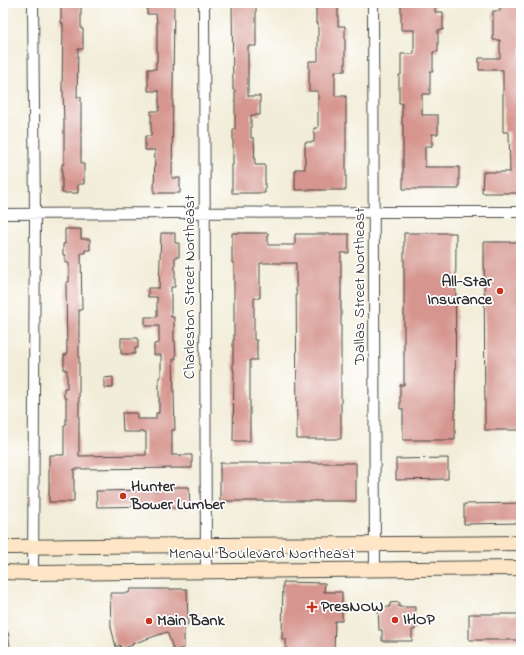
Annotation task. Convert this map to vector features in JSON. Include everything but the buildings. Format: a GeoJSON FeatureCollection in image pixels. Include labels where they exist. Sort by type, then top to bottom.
{"type":"FeatureCollection","features":[{"type":"Feature","properties":{"kind":"main road","name":"Menaul Boulevard Northeast"},"geometry":{"type":"LineString","coordinates":[[3,547],[206,544],[375,545],[521,543]]}},
{"type":"Feature","properties":{"kind":"main road","name":"Menaul Boulevard Northeast"},"geometry":{"type":"LineString","coordinates":[[3,572],[33,573],[521,568]]}},
{"type":"Feature","properties":{"kind":"street"},"geometry":{"type":"LineString","coordinates":[[33,573],[35,214],[34,3]]}},
{"type":"Feature","properties":{"kind":"street","name":"Charleston Street Northeast"},"geometry":{"type":"LineString","coordinates":[[204,3],[206,571]]}},
{"type":"Feature","properties":{"kind":"street","name":"Dallas Street Northeast"},"geometry":{"type":"LineString","coordinates":[[373,3],[375,212],[375,570]]}},
{"type":"Feature","properties":{"kind":"street"},"geometry":{"type":"LineString","coordinates":[[3,214],[521,212]]}},
{"type":"Feature","properties":{"kind":"street"},"geometry":{"type":"LineString","coordinates":[[3,635],[5,652]]}},
{"type":"Feature","properties":{"kind":"place","name":"All-Star Insurance"},"geometry":{"type":"Point","coordinates":[500,291]}},
{"type":"Feature","properties":{"kind":"place","name":"Hunter Bower Lumber"},"geometry":{"type":"Point","coordinates":[123,496]}},
{"type":"Feature","properties":{"kind":"place","name":"PresNOW"},"geometry":{"type":"Point","coordinates":[312,607]}},
{"type":"Feature","properties":{"kind":"place","name":"IHOP"},"geometry":{"type":"Point","coordinates":[395,620]}},
{"type":"Feature","properties":{"kind":"place","name":"Main Bank"},"geometry":{"type":"Point","coordinates":[149,621]}}]}
